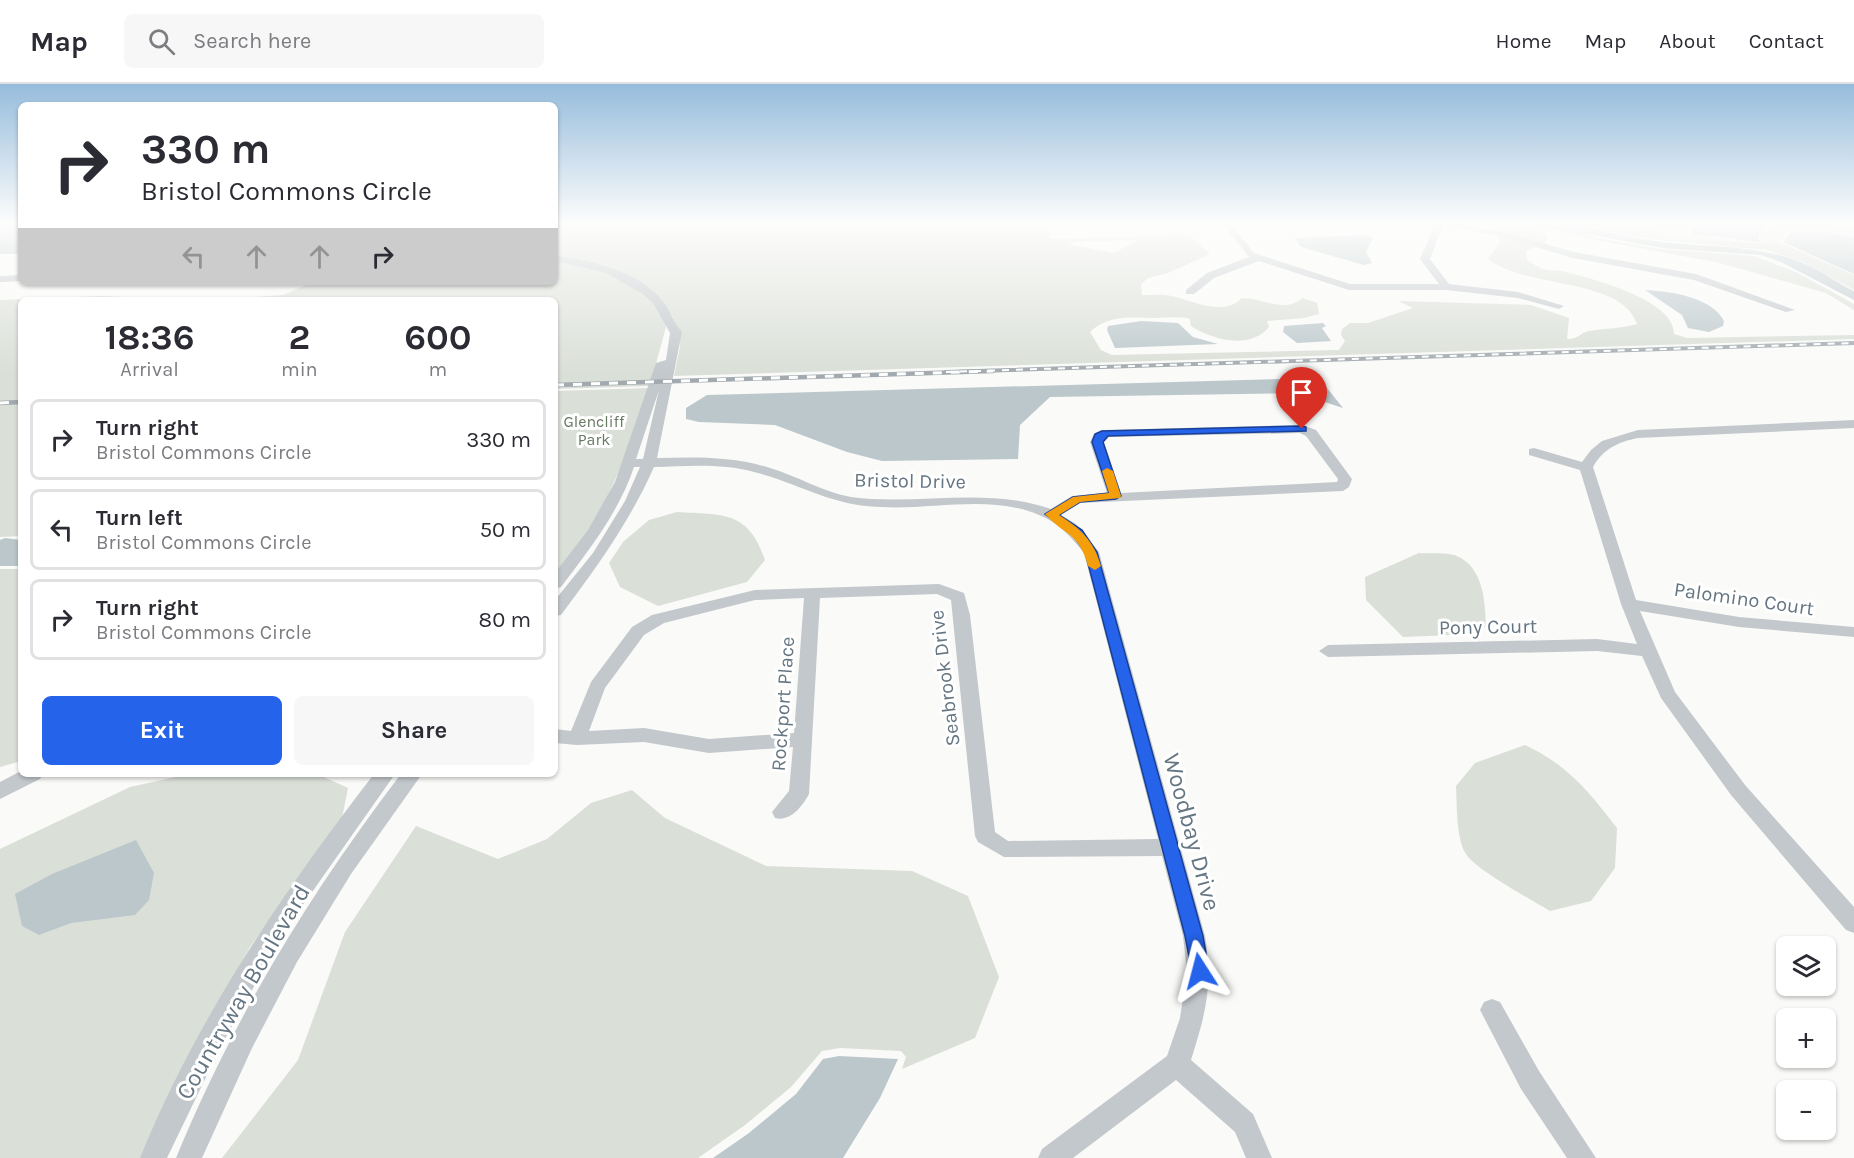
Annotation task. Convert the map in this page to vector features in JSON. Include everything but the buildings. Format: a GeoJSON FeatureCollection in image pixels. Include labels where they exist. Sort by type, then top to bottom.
{"type":"FeatureCollection","features":[{"type":"Feature","properties":{"kind":"street"},"geometry":{"type":"LineString","coordinates":[[558,607],[615,530],[649,463],[676,348],[676,332],[670,328],[662,308],[648,292],[614,274]]}},
{"type":"Feature","properties":{"kind":"street"},"geometry":{"type":"LineString","coordinates":[[1190,292],[1194,285],[1216,274]]}},
{"type":"Feature","properties":{"kind":"street"},"geometry":{"type":"LineString","coordinates":[[1305,274],[1355,291],[1446,287],[1518,295],[1559,306]]}},
{"type":"Feature","properties":{"kind":"street"},"geometry":{"type":"LineString","coordinates":[[1436,274],[1446,287]]}},
{"type":"Feature","properties":{"kind":"street"},"geometry":{"type":"LineString","coordinates":[[1680,274],[1696,277],[1790,310]]}},
{"type":"Feature","properties":{"kind":"street"},"geometry":{"type":"LineString","coordinates":[[0,279],[18,278]]}},
{"type":"Feature","properties":{"kind":"street"},"geometry":{"type":"LineString","coordinates":[[558,580],[595,531],[629,463],[670,328]]}},
{"type":"Feature","properties":{"kind":"street"},"geometry":{"type":"LineString","coordinates":[[1850,914],[1738,790],[1667,694],[1629,604],[1586,467],[1593,453],[1611,440],[1638,434],[1854,424]]}},
{"type":"Feature","properties":{"kind":"street"},"geometry":{"type":"LineString","coordinates":[[1051,514],[1077,499],[1338,488],[1344,484],[1345,479],[1311,433],[1302,429],[1106,433],[1099,437],[1097,442],[1116,496]]}},
{"type":"Feature","properties":{"kind":"street"},"geometry":{"type":"LineString","coordinates":[[1534,452],[1586,467]]}},
{"type":"Feature","properties":{"kind":"street","name":"Bristol Drive"},"geometry":{"type":"LineString","coordinates":[[629,463],[737,464],[770,472],[823,494],[854,502],[999,502],[1023,505],[1051,514]]}},
{"type":"Feature","properties":{"kind":"street","name":"Woodbay Drive"},"geometry":{"type":"LineString","coordinates":[[1051,514],[1077,532],[1091,552],[1194,936],[1200,971],[1192,1018],[1177,1064]]}},
{"type":"Feature","properties":{"kind":"street","name":"Seabrook Drive"},"geometry":{"type":"LineString","coordinates":[[578,738],[597,686],[638,631],[658,619],[755,595],[939,589],[958,597],[985,836],[1004,849],[1170,847]]}},
{"type":"Feature","properties":{"kind":"street","name":"Rockport Place"},"geometry":{"type":"LineString","coordinates":[[782,812],[800,794],[812,592]]}},
{"type":"Feature","properties":{"kind":"street","name":"Palomino Court"},"geometry":{"type":"LineString","coordinates":[[1629,604],[1739,622],[1854,632]]}},
{"type":"Feature","properties":{"kind":"street","name":"Pony Court"},"geometry":{"type":"LineString","coordinates":[[1328,651],[1597,645],[1649,651]]}},
{"type":"Feature","properties":{"kind":"street"},"geometry":{"type":"LineString","coordinates":[[558,736],[578,738],[644,735],[709,746],[804,739]]}},
{"type":"Feature","properties":{"kind":"street"},"geometry":{"type":"LineString","coordinates":[[0,791],[27,777]]}},
{"type":"Feature","properties":{"kind":"street","name":"Countryway Boulevard"},"geometry":{"type":"LineString","coordinates":[[153,1158],[197,1066],[277,925],[347,823],[384,777]]}},
{"type":"Feature","properties":{"kind":"street"},"geometry":{"type":"LineString","coordinates":[[372,827],[377,814],[403,777]]}},
{"type":"Feature","properties":{"kind":"street","name":"Countryway Boulevard"},"geometry":{"type":"LineString","coordinates":[[189,1158],[250,1028],[305,926],[372,827],[410,777]]}},
{"type":"Feature","properties":{"kind":"street"},"geometry":{"type":"LineString","coordinates":[[1492,1010],[1530,1080],[1583,1158]]}},
{"type":"Feature","properties":{"kind":"street"},"geometry":{"type":"LineString","coordinates":[[1051,1158],[1177,1064],[1244,1123],[1259,1158]]}},
{"type":"Feature","properties":{"kind":"green space"},"geometry":{"type":"Polygon","coordinates":[[[558,274],[608,274],[637,288],[650,298],[660,311],[666,327],[650,386],[558,389],[558,297],[255,297],[283,295],[306,285],[558,285],[558,274]]]}},
{"type":"Feature","properties":{"kind":"green space"},"geometry":{"type":"Polygon","coordinates":[[[619,274],[1164,274],[1148,278],[1141,284],[1142,295],[1169,295],[1217,307],[1235,304],[1242,298],[1281,305],[1296,303],[1303,298],[1317,303],[1319,314],[1304,318],[1267,321],[1269,327],[1261,334],[1252,339],[1242,340],[1220,339],[1191,326],[1190,319],[1186,318],[1130,318],[1105,322],[1090,332],[1101,350],[1112,355],[1339,350],[1345,341],[1341,335],[1342,329],[1350,323],[1368,323],[1413,308],[1398,301],[1531,305],[1569,318],[1567,339],[1589,331],[1637,324],[1628,309],[1613,298],[1571,285],[1522,274],[1573,274],[1610,285],[1661,310],[1671,322],[1674,334],[1687,338],[1854,335],[1854,339],[674,376],[680,347],[680,332],[672,316],[629,277],[619,274]]]}},
{"type":"Feature","properties":{"kind":"green space"},"geometry":{"type":"Polygon","coordinates":[[[1759,274],[1800,274],[1854,304],[1854,310],[1826,293],[1759,274]]]}},
{"type":"Feature","properties":{"kind":"green space"},"geometry":{"type":"Polygon","coordinates":[[[1825,274],[1854,275],[1854,290],[1825,274]]]}},
{"type":"Feature","properties":{"kind":"green space"},"geometry":{"type":"Polygon","coordinates":[[[102,296],[124,297],[76,297],[102,296]]]}},
{"type":"Feature","properties":{"kind":"green space"},"geometry":{"type":"Polygon","coordinates":[[[18,299],[18,536],[0,537],[0,300],[18,299]]]}},
{"type":"Feature","properties":{"kind":"green space","name":"Glencliff Park"},"geometry":{"type":"Polygon","coordinates":[[[649,388],[622,464],[601,510],[558,573],[558,391],[649,388]]]}},
{"type":"Feature","properties":{"kind":"green space"},"geometry":{"type":"Polygon","coordinates":[[[677,512],[732,518],[751,532],[765,560],[747,582],[658,606],[620,587],[609,563],[623,542],[649,520],[677,512]]]}},
{"type":"Feature","properties":{"kind":"green space"},"geometry":{"type":"Polygon","coordinates":[[[1419,553],[1453,555],[1466,561],[1478,577],[1484,597],[1486,627],[1452,635],[1403,637],[1366,600],[1365,577],[1419,553]]]}},
{"type":"Feature","properties":{"kind":"green space"},"geometry":{"type":"Polygon","coordinates":[[[0,569],[18,569],[18,762],[0,767],[0,569]]]}},
{"type":"Feature","properties":{"kind":"green space"},"geometry":{"type":"Polygon","coordinates":[[[1525,745],[1554,761],[1577,780],[1617,828],[1615,868],[1591,901],[1550,911],[1481,868],[1472,861],[1463,848],[1460,840],[1456,786],[1475,763],[1525,745]]]}},
{"type":"Feature","properties":{"kind":"green space"},"geometry":{"type":"Polygon","coordinates":[[[175,777],[324,777],[348,788],[342,818],[250,947],[187,1060],[142,1158],[0,1158],[0,849],[130,787],[175,777]]]}},
{"type":"Feature","properties":{"kind":"green space"},"geometry":{"type":"Polygon","coordinates":[[[632,790],[665,818],[766,866],[912,871],[968,896],[999,977],[975,1038],[902,1069],[906,1057],[901,1051],[840,1048],[822,1051],[791,1087],[745,1125],[698,1158],[222,1158],[298,1060],[345,932],[416,826],[498,859],[547,839],[591,803],[632,790]]]}},
{"type":"Feature","properties":{"kind":"shaded area"},"geometry":{"type":"Polygon","coordinates":[[[1804,274],[1824,274],[1854,291],[1854,300],[1804,274]]]}},
{"type":"Feature","properties":{"kind":"shaded area"},"geometry":{"type":"Polygon","coordinates":[[[1645,290],[1678,294],[1700,301],[1718,313],[1724,321],[1723,326],[1709,332],[1688,328],[1682,315],[1645,290]]]}},
{"type":"Feature","properties":{"kind":"shaded area"},"geometry":{"type":"Polygon","coordinates":[[[1141,321],[1178,323],[1193,337],[1218,344],[1115,348],[1107,330],[1108,326],[1141,321]]]}},
{"type":"Feature","properties":{"kind":"shaded area"},"geometry":{"type":"Polygon","coordinates":[[[1323,323],[1326,326],[1322,328],[1331,341],[1297,343],[1283,332],[1284,326],[1323,323]]]}},
{"type":"Feature","properties":{"kind":"shaded area"},"geometry":{"type":"Polygon","coordinates":[[[1319,378],[1343,408],[1297,393],[1050,397],[1020,425],[1018,459],[882,461],[847,452],[775,425],[699,422],[686,419],[686,408],[707,395],[1319,378]]]}},
{"type":"Feature","properties":{"kind":"shaded area"},"geometry":{"type":"Polygon","coordinates":[[[5,538],[18,540],[18,566],[0,566],[0,540],[5,538]]]}},
{"type":"Feature","properties":{"kind":"shaded area"},"geometry":{"type":"Polygon","coordinates":[[[136,840],[154,873],[149,900],[135,915],[71,923],[39,935],[22,926],[15,894],[52,874],[136,840]]]}},
{"type":"Feature","properties":{"kind":"shaded area"},"geometry":{"type":"Polygon","coordinates":[[[839,1056],[898,1059],[880,1098],[843,1158],[713,1158],[749,1133],[796,1094],[823,1059],[839,1056]]]}},
{"type":"Feature","properties":{"kind":"railway"},"geometry":{"type":"LineString","coordinates":[[946,372],[1854,343]]}},
{"type":"Feature","properties":{"kind":"railway"},"geometry":{"type":"LineString","coordinates":[[558,385],[993,371]]}},
{"type":"Feature","properties":{"kind":"railway"},"geometry":{"type":"LineString","coordinates":[[0,403],[18,402]]}},
{"type":"Feature","properties":{"kind":"slow traffic"},"geometry":{"type":"LineString","coordinates":[[1095,566],[1091,552],[1077,532],[1051,514],[1077,499],[1116,496],[1107,471]]}},
{"type":"Feature","properties":{"kind":"route"},"geometry":{"type":"LineString","coordinates":[[1200,971],[1194,936],[1091,552],[1077,532],[1051,514],[1077,499],[1116,496],[1097,442],[1099,437],[1106,433],[1292,427],[1302,429]]}}]}
